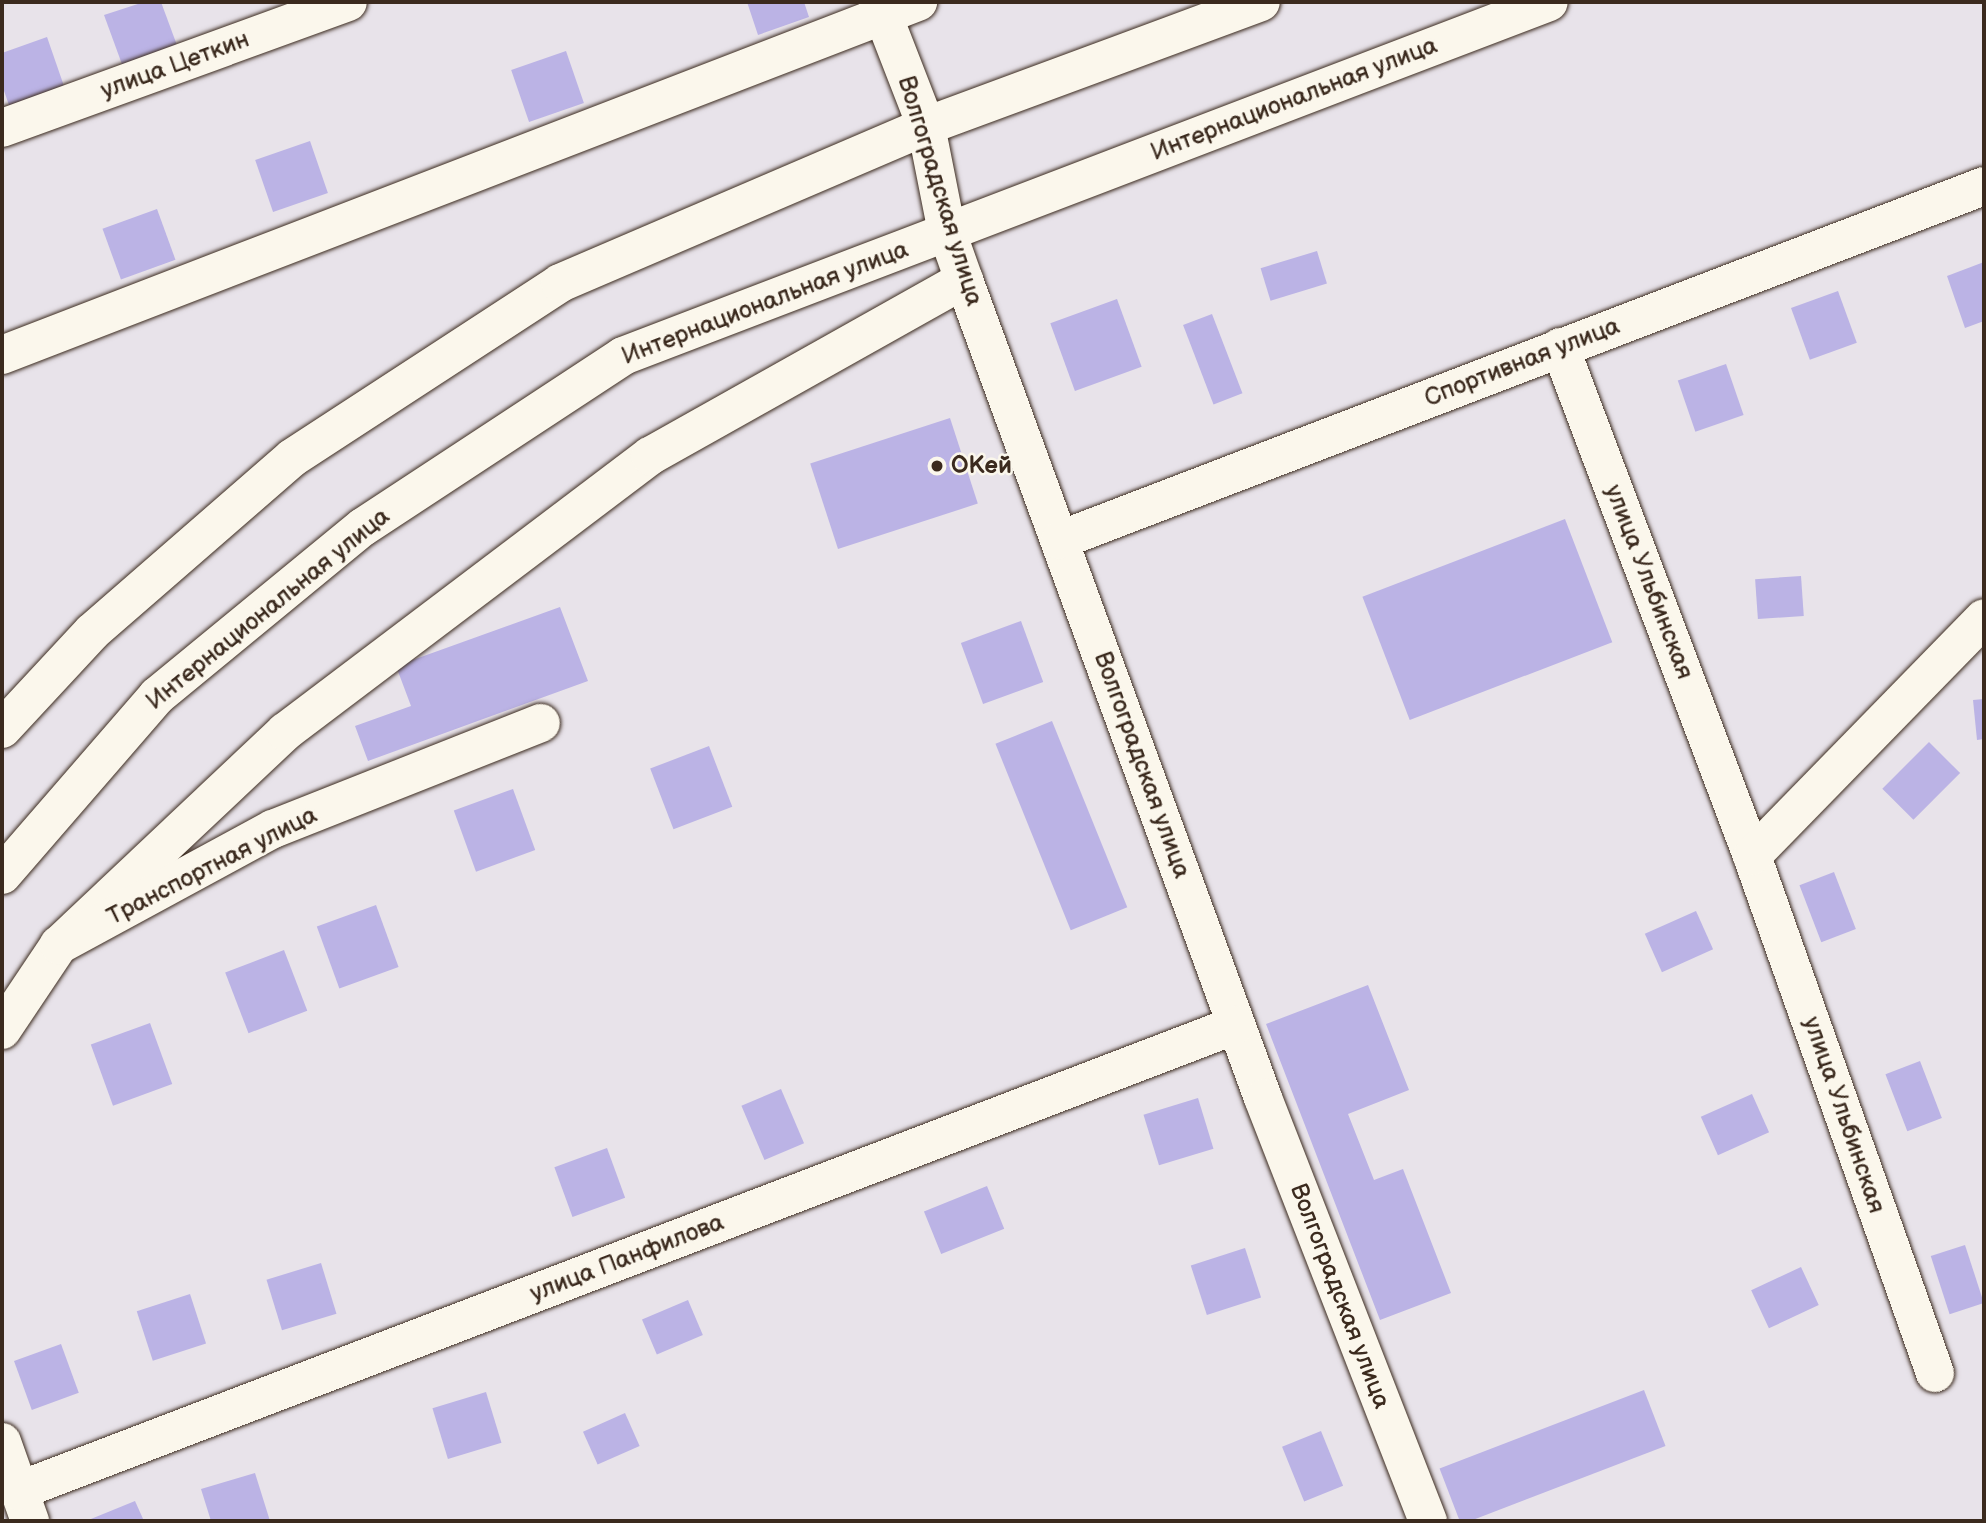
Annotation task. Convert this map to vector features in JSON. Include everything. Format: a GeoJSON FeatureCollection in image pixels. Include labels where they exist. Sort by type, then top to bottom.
{"type":"FeatureCollection","features":[{"type":"Feature","properties":{"kind":"street","name":"улица Цеткин"},"geometry":{"type":"LineString","coordinates":[[2,128],[348,2]]}},
{"type":"Feature","properties":{"kind":"street"},"geometry":{"type":"LineString","coordinates":[[2,355],[880,8],[918,2]]}},
{"type":"Feature","properties":{"kind":"street"},"geometry":{"type":"LineString","coordinates":[[2,729],[92,632],[292,457],[560,283],[926,126],[1261,2]]}},
{"type":"Feature","properties":{"kind":"street","name":"Интернациональная улица"},"geometry":{"type":"LineString","coordinates":[[2,875],[157,696],[363,527],[623,356],[1549,2]]}},
{"type":"Feature","properties":{"kind":"street","name":"Волгоградская улица"},"geometry":{"type":"LineString","coordinates":[[880,8],[926,126],[947,232],[964,280],[1236,1025],[1428,1521]]}},
{"type":"Feature","properties":{"kind":"street","name":"Спортивная улица"},"geometry":{"type":"LineString","coordinates":[[1060,540],[1984,186]]}},
{"type":"Feature","properties":{"kind":"street"},"geometry":{"type":"LineString","coordinates":[[59,945],[285,732],[650,456],[964,280]]}},
{"type":"Feature","properties":{"kind":"street","name":"улица Ульбинская"},"geometry":{"type":"LineString","coordinates":[[1560,347],[1752,856],[1935,1373]]}},
{"type":"Feature","properties":{"kind":"street"},"geometry":{"type":"LineString","coordinates":[[1752,856],[1984,618]]}},
{"type":"Feature","properties":{"kind":"street","name":"Транспортная улица"},"geometry":{"type":"LineString","coordinates":[[2,1030],[59,945],[273,830],[541,723]]}},
{"type":"Feature","properties":{"kind":"street","name":"улица Панфилова"},"geometry":{"type":"LineString","coordinates":[[24,1506],[1236,1025]]}},
{"type":"Feature","properties":{"kind":"street"},"geometry":{"type":"LineString","coordinates":[[2,1442],[24,1506]]}},
{"type":"Feature","properties":{"kind":"building"},"geometry":{"type":"Polygon","coordinates":[[[144,2],[161,2],[178,48],[123,67],[104,15],[144,2]]]}},
{"type":"Feature","properties":{"kind":"building"},"geometry":{"type":"Polygon","coordinates":[[[747,2],[804,2],[809,17],[758,35],[747,2]]]}},
{"type":"Feature","properties":{"kind":"building"},"geometry":{"type":"Polygon","coordinates":[[[47,37],[65,89],[10,108],[2,85],[2,53],[47,37]]]}},
{"type":"Feature","properties":{"kind":"building"},"geometry":{"type":"Polygon","coordinates":[[[566,51],[584,103],[529,122],[511,70],[566,51]]]}},
{"type":"Feature","properties":{"kind":"building"},"geometry":{"type":"Polygon","coordinates":[[[310,141],[328,193],[273,212],[255,160],[310,141]]]}},
{"type":"Feature","properties":{"kind":"building"},"geometry":{"type":"Polygon","coordinates":[[[157,209],[175,260],[121,280],[102,229],[157,209]]]}},
{"type":"Feature","properties":{"kind":"building"},"geometry":{"type":"Polygon","coordinates":[[[1317,251],[1327,284],[1271,301],[1261,268],[1317,251]]]}},
{"type":"Feature","properties":{"kind":"building"},"geometry":{"type":"Polygon","coordinates":[[[1984,262],[1984,321],[1965,328],[1947,276],[1984,262]]]}},
{"type":"Feature","properties":{"kind":"building"},"geometry":{"type":"Polygon","coordinates":[[[1838,291],[1857,343],[1810,360],[1791,308],[1838,291]]]}},
{"type":"Feature","properties":{"kind":"building"},"geometry":{"type":"Polygon","coordinates":[[[1117,299],[1142,367],[1075,391],[1050,323],[1117,299]]]}},
{"type":"Feature","properties":{"kind":"building"},"geometry":{"type":"Polygon","coordinates":[[[1212,314],[1242,393],[1214,404],[1183,325],[1212,314]]]}},
{"type":"Feature","properties":{"kind":"building"},"geometry":{"type":"Polygon","coordinates":[[[1726,364],[1744,415],[1695,432],[1678,381],[1726,364]]]}},
{"type":"Feature","properties":{"kind":"building"},"geometry":{"type":"Polygon","coordinates":[[[950,418],[978,504],[838,549],[810,463],[950,418]]]}},
{"type":"Feature","properties":{"kind":"building"},"geometry":{"type":"Polygon","coordinates":[[[1565,519],[1612,642],[1410,720],[1362,597],[1565,519]]]}},
{"type":"Feature","properties":{"kind":"building"},"geometry":{"type":"Polygon","coordinates":[[[1801,576],[1804,616],[1758,619],[1755,579],[1801,576]]]}},
{"type":"Feature","properties":{"kind":"building"},"geometry":{"type":"Polygon","coordinates":[[[560,607],[588,681],[368,761],[355,726],[411,706],[396,666],[560,607]]]}},
{"type":"Feature","properties":{"kind":"building"},"geometry":{"type":"Polygon","coordinates":[[[1021,621],[1043,682],[983,704],[961,643],[1021,621]]]}},
{"type":"Feature","properties":{"kind":"building"},"geometry":{"type":"Polygon","coordinates":[[[1984,699],[1984,739],[1977,740],[1973,700],[1984,699]]]}},
{"type":"Feature","properties":{"kind":"building"},"geometry":{"type":"Polygon","coordinates":[[[1052,721],[1127,907],[1071,930],[995,744],[1052,721]]]}},
{"type":"Feature","properties":{"kind":"building"},"geometry":{"type":"Polygon","coordinates":[[[1929,742],[1960,773],[1913,820],[1882,789],[1929,742]]]}},
{"type":"Feature","properties":{"kind":"building"},"geometry":{"type":"Polygon","coordinates":[[[709,746],[732,807],[673,829],[650,769],[709,746]]]}},
{"type":"Feature","properties":{"kind":"building"},"geometry":{"type":"Polygon","coordinates":[[[513,789],[535,850],[476,872],[454,811],[513,789]]]}},
{"type":"Feature","properties":{"kind":"building"},"geometry":{"type":"Polygon","coordinates":[[[1834,872],[1856,929],[1821,942],[1799,885],[1834,872]]]}},
{"type":"Feature","properties":{"kind":"building"},"geometry":{"type":"Polygon","coordinates":[[[376,905],[399,967],[339,989],[317,927],[376,905]]]}},
{"type":"Feature","properties":{"kind":"building"},"geometry":{"type":"Polygon","coordinates":[[[1696,911],[1713,949],[1662,972],[1645,934],[1696,911]]]}},
{"type":"Feature","properties":{"kind":"building"},"geometry":{"type":"Polygon","coordinates":[[[284,950],[307,1011],[248,1033],[225,973],[284,950]]]}},
{"type":"Feature","properties":{"kind":"building"},"geometry":{"type":"Polygon","coordinates":[[[1368,985],[1409,1090],[1348,1114],[1374,1180],[1403,1169],[1451,1293],[1380,1320],[1266,1024],[1368,985]]]}},
{"type":"Feature","properties":{"kind":"building"},"geometry":{"type":"Polygon","coordinates":[[[150,1023],[172,1084],[113,1106],[91,1045],[150,1023]]]}},
{"type":"Feature","properties":{"kind":"building"},"geometry":{"type":"Polygon","coordinates":[[[1920,1061],[1942,1118],[1907,1131],[1885,1074],[1920,1061]]]}},
{"type":"Feature","properties":{"kind":"building"},"geometry":{"type":"Polygon","coordinates":[[[781,1089],[804,1143],[764,1160],[741,1106],[781,1089]]]}},
{"type":"Feature","properties":{"kind":"building"},"geometry":{"type":"Polygon","coordinates":[[[1752,1094],[1769,1132],[1718,1155],[1701,1117],[1752,1094]]]}},
{"type":"Feature","properties":{"kind":"building"},"geometry":{"type":"Polygon","coordinates":[[[1198,1098],[1213,1149],[1159,1165],[1143,1115],[1198,1098]]]}},
{"type":"Feature","properties":{"kind":"building"},"geometry":{"type":"Polygon","coordinates":[[[607,1148],[625,1198],[573,1217],[554,1167],[607,1148]]]}},
{"type":"Feature","properties":{"kind":"building"},"geometry":{"type":"Polygon","coordinates":[[[987,1186],[1004,1229],[941,1254],[924,1211],[987,1186]]]}},
{"type":"Feature","properties":{"kind":"building"},"geometry":{"type":"Polygon","coordinates":[[[1965,1245],[1984,1303],[1950,1314],[1931,1256],[1965,1245]]]}},
{"type":"Feature","properties":{"kind":"building"},"geometry":{"type":"Polygon","coordinates":[[[1245,1248],[1261,1297],[1207,1315],[1191,1266],[1245,1248]]]}},
{"type":"Feature","properties":{"kind":"building"},"geometry":{"type":"Polygon","coordinates":[[[321,1263],[336,1314],[282,1330],[266,1280],[321,1263]]]}},
{"type":"Feature","properties":{"kind":"building"},"geometry":{"type":"Polygon","coordinates":[[[1801,1267],[1819,1305],[1769,1328],[1751,1290],[1801,1267]]]}},
{"type":"Feature","properties":{"kind":"building"},"geometry":{"type":"Polygon","coordinates":[[[190,1294],[206,1343],[153,1361],[137,1311],[190,1294]]]}},
{"type":"Feature","properties":{"kind":"building"},"geometry":{"type":"Polygon","coordinates":[[[688,1300],[703,1335],[657,1355],[642,1320],[688,1300]]]}},
{"type":"Feature","properties":{"kind":"building"},"geometry":{"type":"Polygon","coordinates":[[[61,1344],[79,1393],[32,1410],[14,1361],[61,1344]]]}},
{"type":"Feature","properties":{"kind":"building"},"geometry":{"type":"Polygon","coordinates":[[[1644,1390],[1666,1446],[1470,1521],[1460,1521],[1440,1468],[1644,1390]]]}},
{"type":"Feature","properties":{"kind":"building"},"geometry":{"type":"Polygon","coordinates":[[[486,1392],[501,1443],[448,1459],[432,1408],[486,1392]]]}},
{"type":"Feature","properties":{"kind":"building"},"geometry":{"type":"Polygon","coordinates":[[[625,1413],[640,1446],[598,1465],[583,1432],[625,1413]]]}},
{"type":"Feature","properties":{"kind":"building"},"geometry":{"type":"Polygon","coordinates":[[[1321,1431],[1343,1486],[1304,1501],[1282,1447],[1321,1431]]]}},
{"type":"Feature","properties":{"kind":"building"},"geometry":{"type":"Polygon","coordinates":[[[255,1473],[270,1521],[211,1521],[201,1489],[255,1473]]]}},
{"type":"Feature","properties":{"kind":"building"},"geometry":{"type":"Polygon","coordinates":[[[135,1501],[144,1521],[86,1521],[135,1501]]]}},
{"type":"Feature","properties":{"kind":"place","name":"ОКей"},"geometry":{"type":"Point","coordinates":[937,466]}}]}
